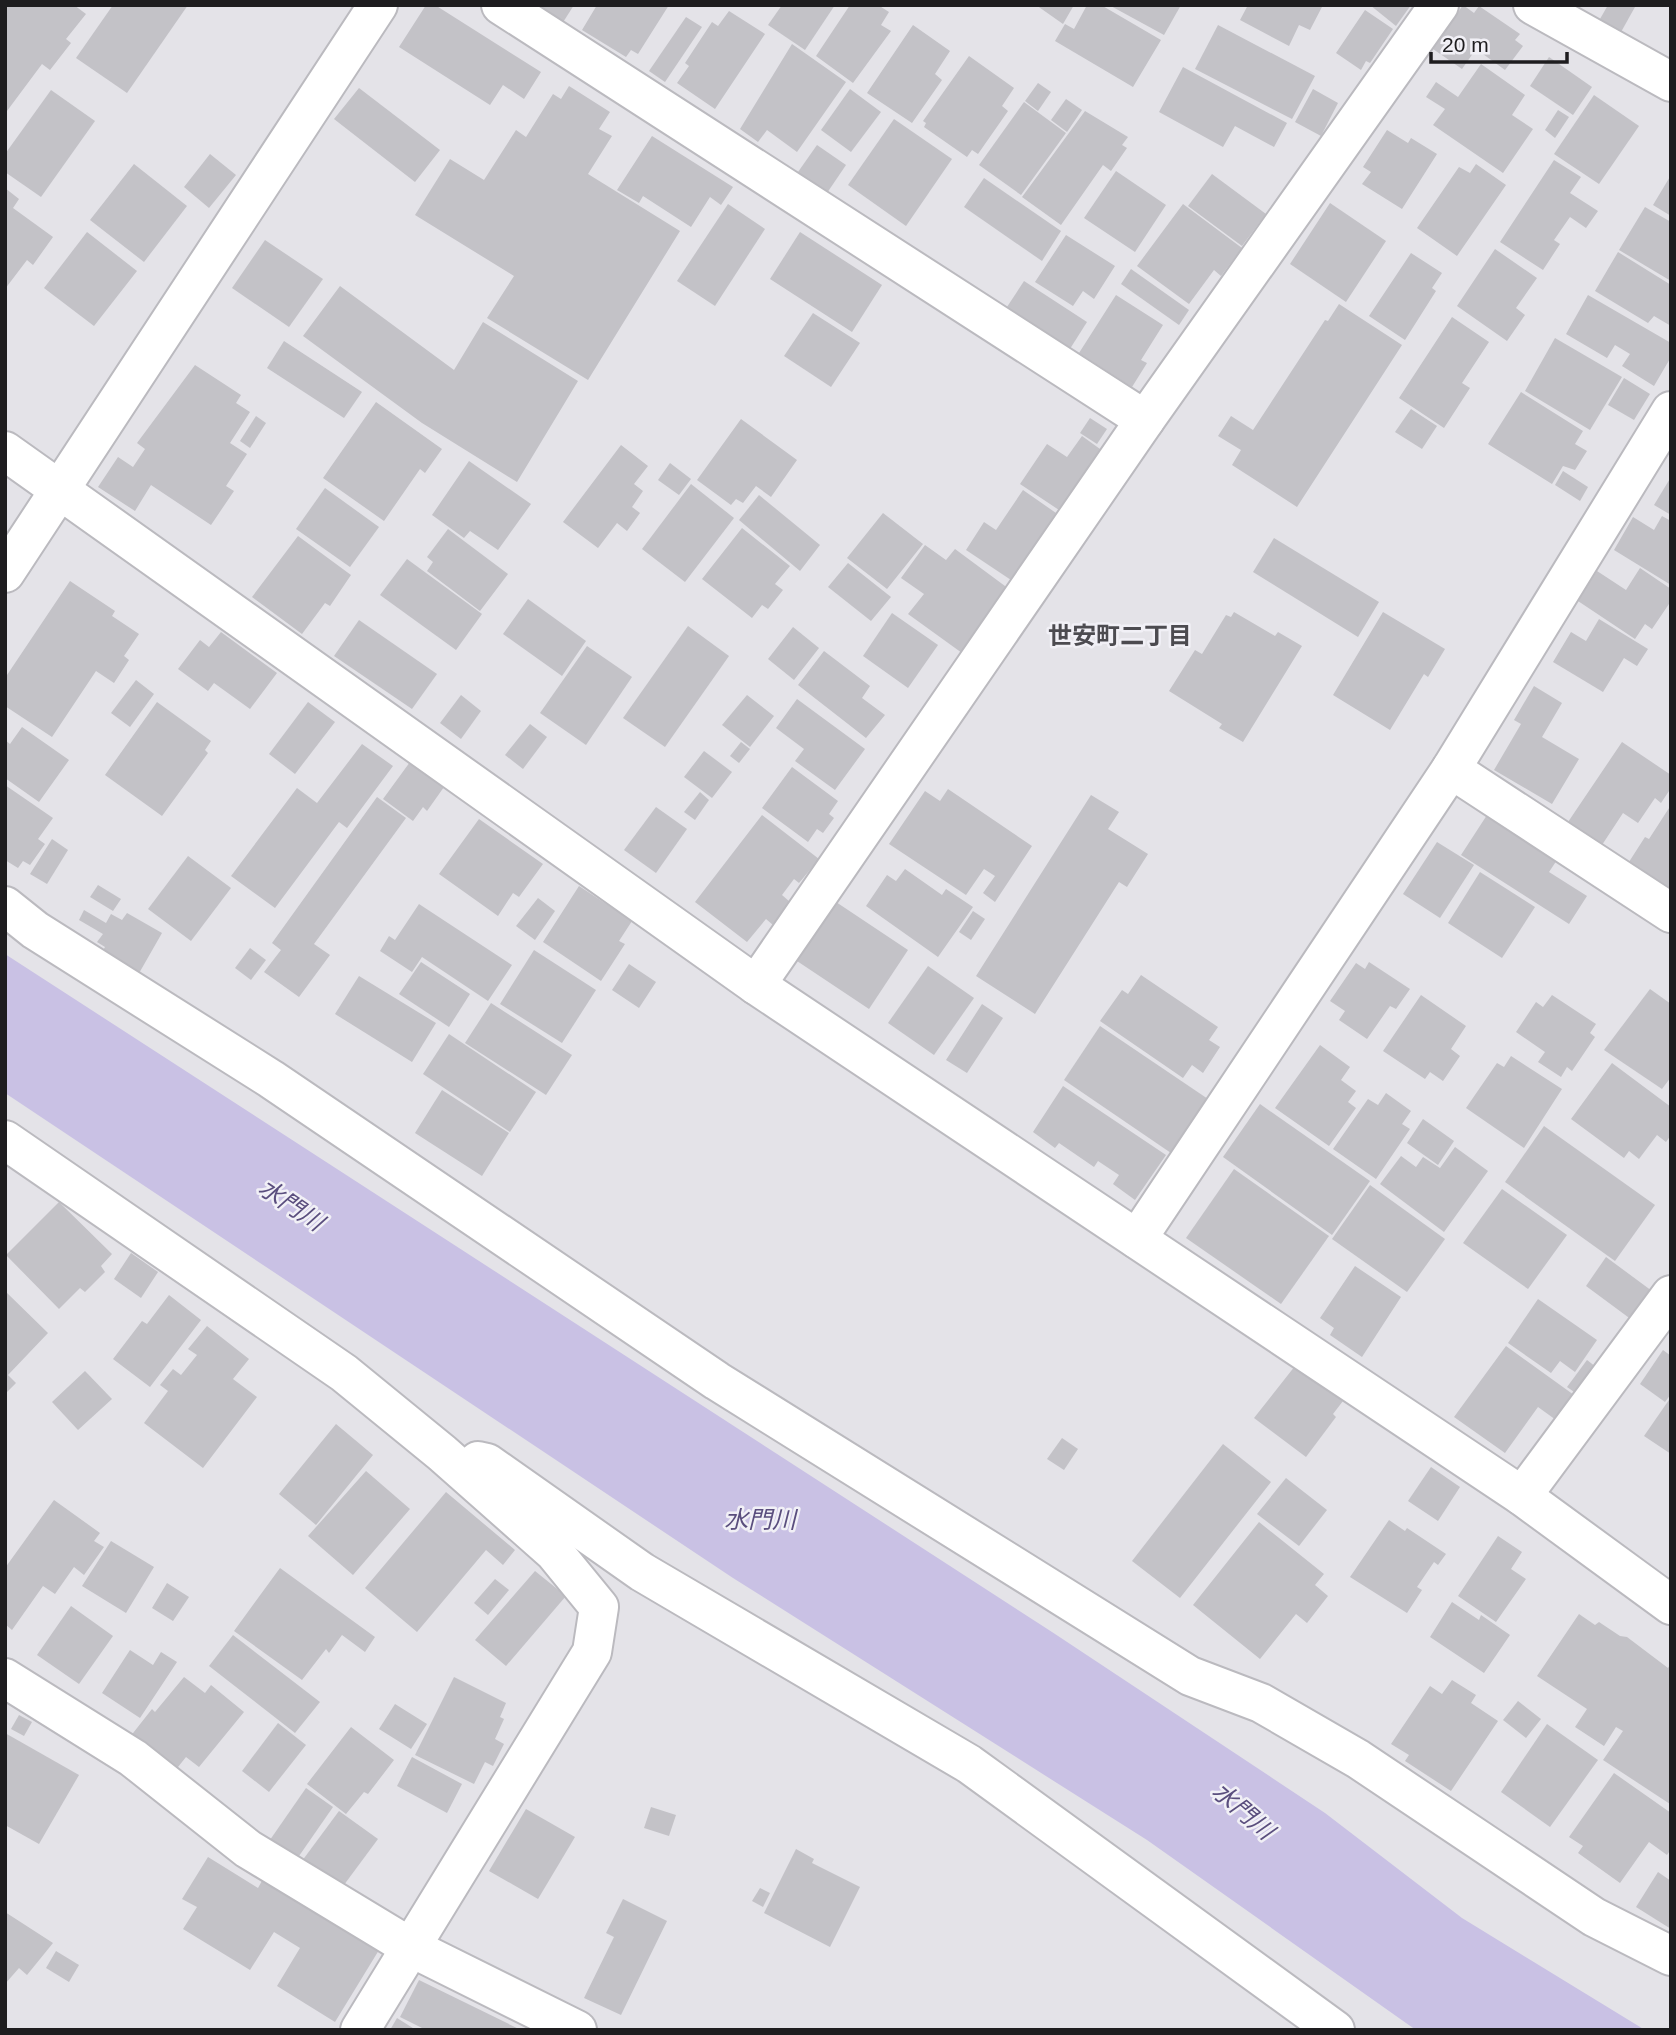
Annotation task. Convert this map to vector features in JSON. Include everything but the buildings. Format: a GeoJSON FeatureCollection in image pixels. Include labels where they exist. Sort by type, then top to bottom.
{"type":"FeatureCollection","features":[{"type":"Feature","properties":{"kind":"street"},"geometry":{"type":"LineString","coordinates":[[5,573],[378,5]]}},
{"type":"Feature","properties":{"kind":"street"},"geometry":{"type":"LineString","coordinates":[[500,5],[1145,420]]}},
{"type":"Feature","properties":{"kind":"street"},"geometry":{"type":"LineString","coordinates":[[756,985],[1145,420],[1439,5]]}},
{"type":"Feature","properties":{"kind":"street"},"geometry":{"type":"LineString","coordinates":[[1533,5],[1671,82]]}},
{"type":"Feature","properties":{"kind":"street"},"geometry":{"type":"LineString","coordinates":[[1137,1239],[1451,769],[1671,411]]}},
{"type":"Feature","properties":{"kind":"street"},"geometry":{"type":"LineString","coordinates":[[5,452],[61,489],[756,985],[1522,1496],[1671,1605]]}},
{"type":"Feature","properties":{"kind":"street"},"geometry":{"type":"LineString","coordinates":[[1451,769],[1671,913]]}},
{"type":"Feature","properties":{"kind":"street"},"geometry":{"type":"LineString","coordinates":[[5,906],[35,930],[271,1079],[717,1381],[1191,1675],[1261,1703],[1358,1759],[1594,1917],[1671,1956]]}},
{"type":"Feature","properties":{"kind":"street"},"geometry":{"type":"LineString","coordinates":[[5,1140],[344,1373],[442,1453],[554,1552],[598,1607],[592,1652],[360,2030]]}},
{"type":"Feature","properties":{"kind":"street"},"geometry":{"type":"LineString","coordinates":[[1522,1496],[1671,1295]]}},
{"type":"Feature","properties":{"kind":"street"},"geometry":{"type":"LineString","coordinates":[[442,1453],[487,1463],[642,1572],[969,1764],[1335,2030]]}},
{"type":"Feature","properties":{"kind":"street"},"geometry":{"type":"LineString","coordinates":[[5,1678],[133,1758],[248,1849],[410,1947],[578,2030]]}},
{"type":"Feature","properties":{"kind":"water","name":"水門川"},"geometry":{"type":"Polygon","coordinates":[[[5,954],[1052,1632],[1325,1813],[1462,1918],[1645,2030],[1416,2030],[1147,1840],[733,1578],[5,1093],[5,954]]]}},
{"type":"Feature","properties":{"kind":"district","name":"世安町二丁目"},"geometry":{"type":"Point","coordinates":[1120,636]}}]}
